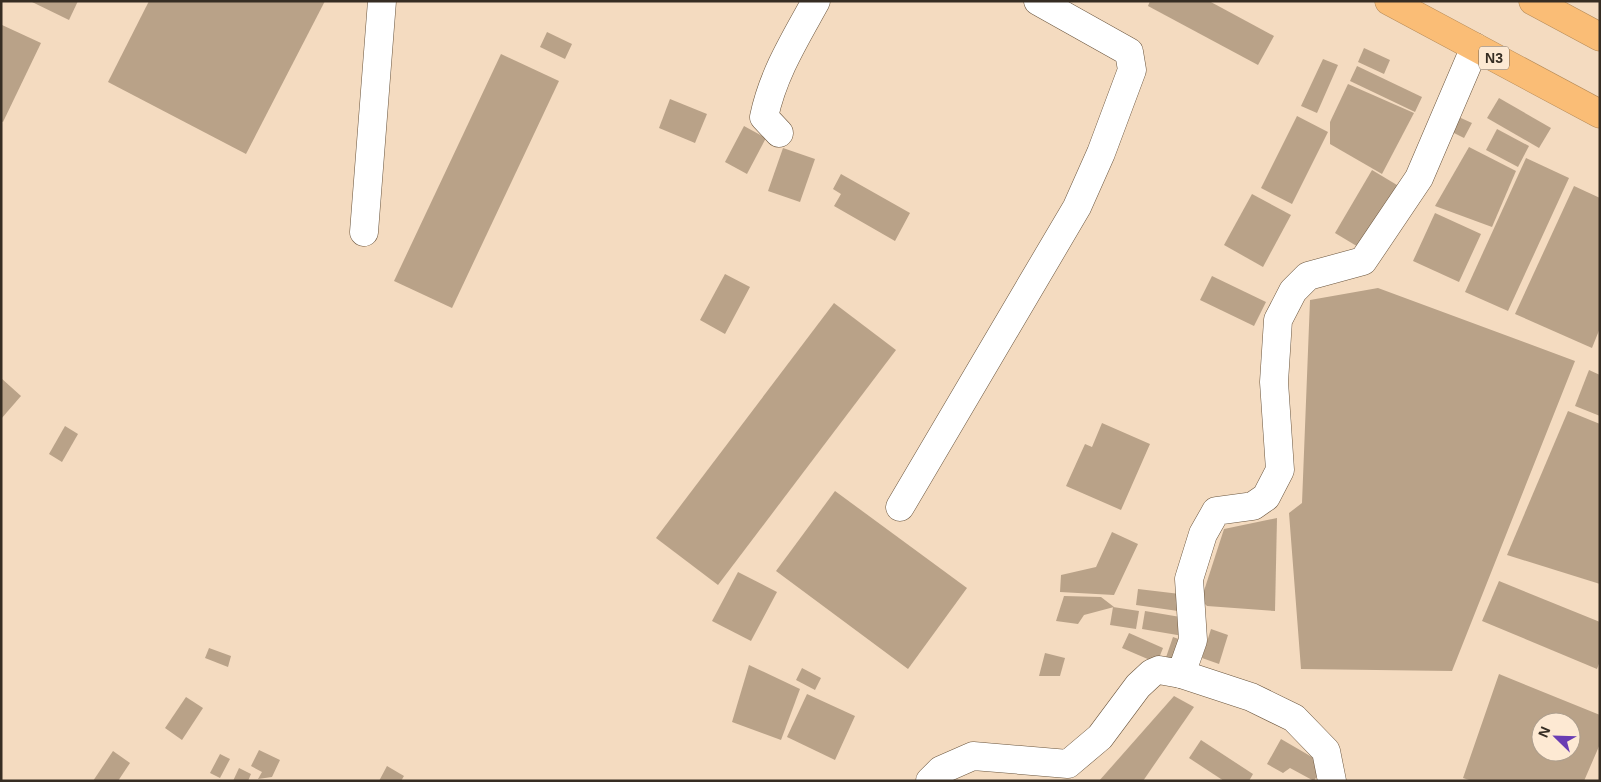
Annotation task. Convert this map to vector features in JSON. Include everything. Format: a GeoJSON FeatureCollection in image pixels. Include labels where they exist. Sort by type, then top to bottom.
{"type":"FeatureCollection","features":[{"type":"Feature","properties":{"kind":"highway","name":"N3"},"geometry":{"type":"LineString","coordinates":[[1388,1],[1600,114]]}},
{"type":"Feature","properties":{"kind":"highway"},"geometry":{"type":"LineString","coordinates":[[1532,1],[1600,37]]}},
{"type":"Feature","properties":{"kind":"street"},"geometry":{"type":"LineString","coordinates":[[364,232],[382,1]]}},
{"type":"Feature","properties":{"kind":"street"},"geometry":{"type":"LineString","coordinates":[[779,133],[764,117],[771,89],[780,64],[816,1]]}},
{"type":"Feature","properties":{"kind":"street"},"geometry":{"type":"LineString","coordinates":[[900,507],[1077,207],[1101,153],[1132,70],[1129,52],[1118,44],[1038,1]]}},
{"type":"Feature","properties":{"kind":"street"},"geometry":{"type":"LineString","coordinates":[[1181,674],[1193,640],[1189,579],[1204,534],[1216,511],[1253,506],[1266,497],[1280,470],[1274,382],[1278,320],[1293,291],[1308,276],[1363,261],[1419,178],[1475,47]]}},
{"type":"Feature","properties":{"kind":"street"},"geometry":{"type":"LineString","coordinates":[[930,781],[941,770],[973,756],[1068,764],[1100,737],[1138,686],[1152,673],[1159,670],[1181,674],[1251,697],[1294,718],[1326,751],[1332,781]]}},
{"type":"Feature","properties":{"kind":"building"},"geometry":{"type":"Polygon","coordinates":[[[30,1],[78,1],[69,20],[30,1]]]}},
{"type":"Feature","properties":{"kind":"building"},"geometry":{"type":"Polygon","coordinates":[[[149,1],[325,1],[246,154],[108,82],[149,1]]]}},
{"type":"Feature","properties":{"kind":"building"},"geometry":{"type":"Polygon","coordinates":[[[1150,1],[1209,1],[1274,36],[1258,65],[1148,6],[1150,1]]]}},
{"type":"Feature","properties":{"kind":"building"},"geometry":{"type":"Polygon","coordinates":[[[2,25],[41,43],[3,122],[1,121],[2,25]]]}},
{"type":"Feature","properties":{"kind":"building"},"geometry":{"type":"Polygon","coordinates":[[[547,32],[572,44],[565,59],[540,47],[547,32]]]}},
{"type":"Feature","properties":{"kind":"building"},"geometry":{"type":"Polygon","coordinates":[[[1364,48],[1390,60],[1384,74],[1358,62],[1364,48]]]}},
{"type":"Feature","properties":{"kind":"building"},"geometry":{"type":"Polygon","coordinates":[[[501,54],[559,81],[452,308],[394,281],[501,54]]]}},
{"type":"Feature","properties":{"kind":"building"},"geometry":{"type":"Polygon","coordinates":[[[1323,59],[1338,65],[1317,113],[1301,106],[1323,59]]]}},
{"type":"Feature","properties":{"kind":"building"},"geometry":{"type":"Polygon","coordinates":[[[1357,66],[1422,97],[1415,112],[1350,81],[1357,66]]]}},
{"type":"Feature","properties":{"kind":"building"},"geometry":{"type":"Polygon","coordinates":[[[1348,84],[1414,113],[1382,174],[1330,144],[1330,122],[1348,84]]]}},
{"type":"Feature","properties":{"kind":"building"},"geometry":{"type":"Polygon","coordinates":[[[1499,98],[1551,128],[1539,148],[1487,118],[1499,98]]]}},
{"type":"Feature","properties":{"kind":"building"},"geometry":{"type":"Polygon","coordinates":[[[670,99],[707,114],[695,143],[659,128],[670,99]]]}},
{"type":"Feature","properties":{"kind":"building"},"geometry":{"type":"Polygon","coordinates":[[[1452,114],[1472,123],[1464,138],[1446,129],[1452,114]]]}},
{"type":"Feature","properties":{"kind":"building"},"geometry":{"type":"Polygon","coordinates":[[[1297,116],[1328,132],[1292,204],[1261,188],[1297,116]]]}},
{"type":"Feature","properties":{"kind":"building"},"geometry":{"type":"Polygon","coordinates":[[[744,126],[766,138],[747,174],[725,162],[744,126]]]}},
{"type":"Feature","properties":{"kind":"building"},"geometry":{"type":"Polygon","coordinates":[[[1497,129],[1529,146],[1518,167],[1486,150],[1497,129]]]}},
{"type":"Feature","properties":{"kind":"building"},"geometry":{"type":"Polygon","coordinates":[[[1469,147],[1516,171],[1492,227],[1435,206],[1469,147]]]}},
{"type":"Feature","properties":{"kind":"building"},"geometry":{"type":"Polygon","coordinates":[[[783,148],[815,159],[800,202],[768,191],[783,148]]]}},
{"type":"Feature","properties":{"kind":"building"},"geometry":{"type":"Polygon","coordinates":[[[1526,158],[1569,178],[1508,311],[1465,292],[1526,158]]]}},
{"type":"Feature","properties":{"kind":"building"},"geometry":{"type":"Polygon","coordinates":[[[1372,170],[1402,188],[1365,251],[1335,233],[1372,170]]]}},
{"type":"Feature","properties":{"kind":"building"},"geometry":{"type":"Polygon","coordinates":[[[841,174],[910,213],[895,241],[834,206],[841,194],[833,189],[841,174]]]}},
{"type":"Feature","properties":{"kind":"building"},"geometry":{"type":"Polygon","coordinates":[[[1574,186],[1600,198],[1600,328],[1592,348],[1515,314],[1574,186]]]}},
{"type":"Feature","properties":{"kind":"building"},"geometry":{"type":"Polygon","coordinates":[[[1252,194],[1291,215],[1263,267],[1224,245],[1252,194]]]}},
{"type":"Feature","properties":{"kind":"building"},"geometry":{"type":"Polygon","coordinates":[[[1435,213],[1481,234],[1459,282],[1413,261],[1435,213]]]}},
{"type":"Feature","properties":{"kind":"building"},"geometry":{"type":"Polygon","coordinates":[[[725,274],[750,287],[725,334],[700,320],[725,274]]]}},
{"type":"Feature","properties":{"kind":"building"},"geometry":{"type":"Polygon","coordinates":[[[1212,276],[1266,302],[1254,326],[1200,300],[1212,276]]]}},
{"type":"Feature","properties":{"kind":"building"},"geometry":{"type":"Polygon","coordinates":[[[1378,288],[1575,361],[1452,671],[1301,669],[1289,513],[1302,503],[1310,300],[1378,288]]]}},
{"type":"Feature","properties":{"kind":"building"},"geometry":{"type":"Polygon","coordinates":[[[834,303],[896,350],[718,585],[656,538],[834,303]]]}},
{"type":"Feature","properties":{"kind":"building"},"geometry":{"type":"Polygon","coordinates":[[[1589,370],[1600,375],[1600,416],[1575,406],[1589,370]]]}},
{"type":"Feature","properties":{"kind":"building"},"geometry":{"type":"Polygon","coordinates":[[[1,378],[21,396],[1,419],[1,378]]]}},
{"type":"Feature","properties":{"kind":"building"},"geometry":{"type":"Polygon","coordinates":[[[1568,411],[1600,424],[1600,584],[1507,555],[1568,411]]]}},
{"type":"Feature","properties":{"kind":"building"},"geometry":{"type":"Polygon","coordinates":[[[1102,423],[1150,444],[1121,510],[1066,486],[1085,444],[1092,447],[1102,423]]]}},
{"type":"Feature","properties":{"kind":"building"},"geometry":{"type":"Polygon","coordinates":[[[65,426],[78,434],[62,462],[49,454],[65,426]]]}},
{"type":"Feature","properties":{"kind":"building"},"geometry":{"type":"Polygon","coordinates":[[[835,491],[967,588],[908,669],[776,571],[835,491]]]}},
{"type":"Feature","properties":{"kind":"building"},"geometry":{"type":"Polygon","coordinates":[[[1277,518],[1275,611],[1207,606],[1201,600],[1224,529],[1277,518]]]}},
{"type":"Feature","properties":{"kind":"building"},"geometry":{"type":"Polygon","coordinates":[[[1112,532],[1138,544],[1114,595],[1060,592],[1061,575],[1096,567],[1112,532]]]}},
{"type":"Feature","properties":{"kind":"building"},"geometry":{"type":"Polygon","coordinates":[[[738,572],[777,592],[751,641],[712,621],[738,572]]]}},
{"type":"Feature","properties":{"kind":"building"},"geometry":{"type":"Polygon","coordinates":[[[1499,581],[1600,622],[1600,661],[1597,669],[1482,621],[1499,581]]]}},
{"type":"Feature","properties":{"kind":"building"},"geometry":{"type":"Polygon","coordinates":[[[1138,589],[1180,594],[1178,611],[1136,605],[1138,589]]]}},
{"type":"Feature","properties":{"kind":"building"},"geometry":{"type":"Polygon","coordinates":[[[1064,596],[1101,597],[1114,607],[1084,615],[1078,624],[1056,621],[1064,596]]]}},
{"type":"Feature","properties":{"kind":"building"},"geometry":{"type":"Polygon","coordinates":[[[1113,607],[1139,611],[1136,629],[1110,625],[1113,607]]]}},
{"type":"Feature","properties":{"kind":"building"},"geometry":{"type":"Polygon","coordinates":[[[1145,611],[1192,619],[1189,637],[1142,629],[1145,611]]]}},
{"type":"Feature","properties":{"kind":"building"},"geometry":{"type":"Polygon","coordinates":[[[1211,629],[1228,635],[1219,664],[1202,658],[1211,629]]]}},
{"type":"Feature","properties":{"kind":"building"},"geometry":{"type":"Polygon","coordinates":[[[1129,633],[1163,648],[1157,663],[1122,648],[1129,633]]]}},
{"type":"Feature","properties":{"kind":"building"},"geometry":{"type":"Polygon","coordinates":[[[1173,637],[1190,643],[1163,666],[1173,637]]]}},
{"type":"Feature","properties":{"kind":"building"},"geometry":{"type":"Polygon","coordinates":[[[209,648],[231,656],[228,667],[205,658],[209,648]]]}},
{"type":"Feature","properties":{"kind":"building"},"geometry":{"type":"Polygon","coordinates":[[[1045,653],[1065,658],[1060,676],[1039,676],[1045,653]]]}},
{"type":"Feature","properties":{"kind":"building"},"geometry":{"type":"Polygon","coordinates":[[[749,665],[800,689],[781,740],[732,722],[749,665]]]}},
{"type":"Feature","properties":{"kind":"building"},"geometry":{"type":"Polygon","coordinates":[[[802,668],[821,678],[815,690],[796,680],[802,668]]]}},
{"type":"Feature","properties":{"kind":"building"},"geometry":{"type":"Polygon","coordinates":[[[1499,674],[1600,715],[1600,744],[1584,781],[1472,781],[1463,778],[1499,674]]]}},
{"type":"Feature","properties":{"kind":"building"},"geometry":{"type":"Polygon","coordinates":[[[807,694],[855,716],[835,760],[787,737],[807,694]]]}},
{"type":"Feature","properties":{"kind":"building"},"geometry":{"type":"Polygon","coordinates":[[[1174,696],[1194,707],[1143,781],[1099,781],[1174,696]]]}},
{"type":"Feature","properties":{"kind":"building"},"geometry":{"type":"Polygon","coordinates":[[[186,697],[203,708],[182,740],[165,728],[186,697]]]}},
{"type":"Feature","properties":{"kind":"building"},"geometry":{"type":"Polygon","coordinates":[[[1281,739],[1324,764],[1314,781],[1290,768],[1283,773],[1267,764],[1281,739]]]}},
{"type":"Feature","properties":{"kind":"building"},"geometry":{"type":"Polygon","coordinates":[[[1201,740],[1253,774],[1249,781],[1224,781],[1189,758],[1201,740]]]}},
{"type":"Feature","properties":{"kind":"building"},"geometry":{"type":"Polygon","coordinates":[[[259,750],[280,760],[272,777],[258,779],[262,772],[251,766],[259,750]]]}},
{"type":"Feature","properties":{"kind":"building"},"geometry":{"type":"Polygon","coordinates":[[[113,751],[130,763],[118,781],[93,781],[113,751]]]}},
{"type":"Feature","properties":{"kind":"building"},"geometry":{"type":"Polygon","coordinates":[[[220,754],[230,759],[220,778],[210,773],[220,754]]]}},
{"type":"Feature","properties":{"kind":"building"},"geometry":{"type":"Polygon","coordinates":[[[387,766],[404,776],[401,781],[379,781],[387,766]]]}},
{"type":"Feature","properties":{"kind":"building"},"geometry":{"type":"Polygon","coordinates":[[[239,768],[251,774],[248,781],[233,781],[239,768]]]}}]}
